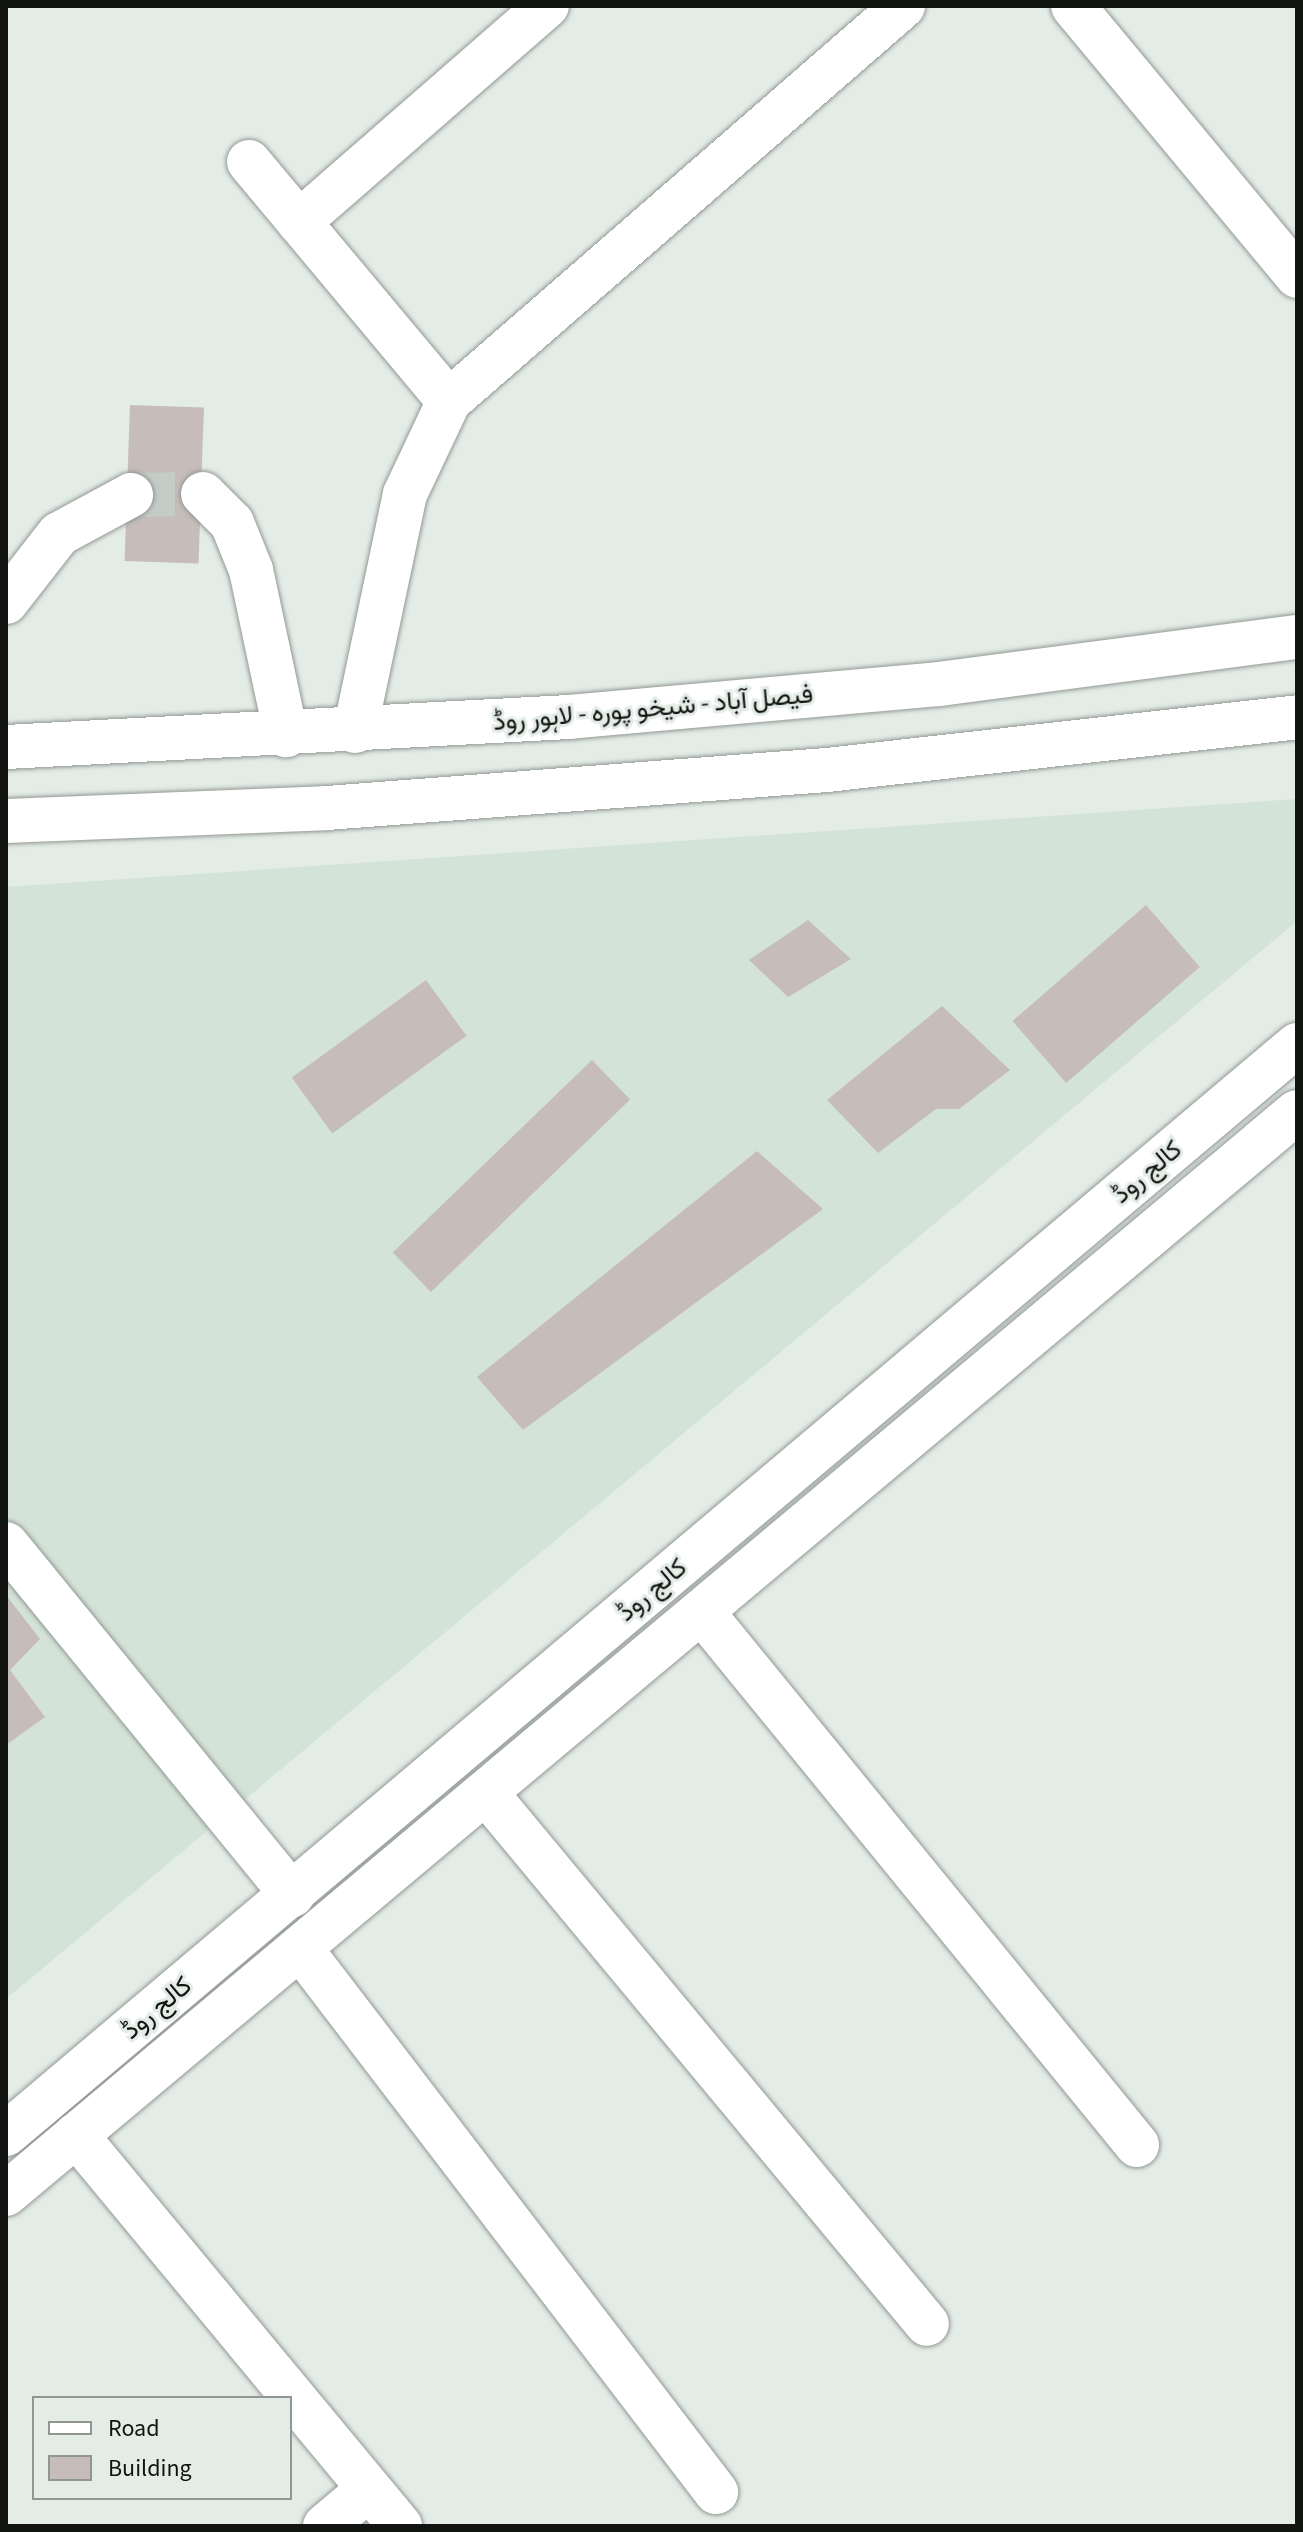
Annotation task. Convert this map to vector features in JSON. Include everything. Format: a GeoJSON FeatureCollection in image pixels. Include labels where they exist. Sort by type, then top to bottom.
{"type":"FeatureCollection","features":[{"type":"Feature","properties":{"kind":"main road"},"geometry":{"type":"LineString","coordinates":[[299,222],[547,6]]}},
{"type":"Feature","properties":{"kind":"main road"},"geometry":{"type":"LineString","coordinates":[[355,731],[405,494],[449,401],[903,6]]}},
{"type":"Feature","properties":{"kind":"main road"},"geometry":{"type":"LineString","coordinates":[[1073,6],[1297,276]]}},
{"type":"Feature","properties":{"kind":"main road"},"geometry":{"type":"LineString","coordinates":[[249,162],[449,401]]}},
{"type":"Feature","properties":{"kind":"main road"},"geometry":{"type":"LineString","coordinates":[[203,494],[232,523],[251,570],[286,735]]}},
{"type":"Feature","properties":{"kind":"main road"},"geometry":{"type":"LineString","coordinates":[[6,602],[59,534],[131,495]]}},
{"type":"Feature","properties":{"kind":"main road","name":"فیصل آباد - شیخو پورہ - لاہور روڈ"},"geometry":{"type":"LineString","coordinates":[[6,747],[355,731],[939,684],[1297,637]]}},
{"type":"Feature","properties":{"kind":"main road"},"geometry":{"type":"LineString","coordinates":[[6,821],[327,808],[827,770],[1297,717]]}},
{"type":"Feature","properties":{"kind":"main road","name":"کالج روڈ"},"geometry":{"type":"LineString","coordinates":[[6,2134],[1297,1045]]}},
{"type":"Feature","properties":{"kind":"main road","name":"کالج روڈ"},"geometry":{"type":"LineString","coordinates":[[6,2194],[1297,1112]]}},
{"type":"Feature","properties":{"kind":"main road"},"geometry":{"type":"LineString","coordinates":[[6,1544],[292,1895]]}},
{"type":"Feature","properties":{"kind":"main road"},"geometry":{"type":"LineString","coordinates":[[702,1612],[1137,2145]]}},
{"type":"Feature","properties":{"kind":"main road"},"geometry":{"type":"LineString","coordinates":[[486,1793],[927,2324]]}},
{"type":"Feature","properties":{"kind":"main road"},"geometry":{"type":"LineString","coordinates":[[300,1948],[716,2492]]}},
{"type":"Feature","properties":{"kind":"main road"},"geometry":{"type":"LineString","coordinates":[[76,2135],[400,2526]]}},
{"type":"Feature","properties":{"kind":"main road"},"geometry":{"type":"LineString","coordinates":[[325,2526],[369,2489]]}},
{"type":"Feature","properties":{"kind":"shaded area"},"geometry":{"type":"Polygon","coordinates":[[[1297,799],[1297,921],[6,1999],[6,887],[1297,799]]]}},
{"type":"Feature","properties":{"kind":"building"},"geometry":{"type":"Polygon","coordinates":[[[130,405],[204,408],[199,563],[125,561],[130,405]]]}},
{"type":"Feature","properties":{"kind":"building"},"geometry":{"type":"Polygon","coordinates":[[[1146,905],[1200,967],[1066,1083],[1012,1021],[1146,905]]]}},
{"type":"Feature","properties":{"kind":"building"},"geometry":{"type":"Polygon","coordinates":[[[808,920],[851,959],[788,997],[749,960],[808,920]]]}},
{"type":"Feature","properties":{"kind":"building"},"geometry":{"type":"Polygon","coordinates":[[[426,980],[467,1036],[332,1133],[292,1078],[426,980]]]}},
{"type":"Feature","properties":{"kind":"building"},"geometry":{"type":"Polygon","coordinates":[[[942,1006],[1010,1070],[959,1109],[936,1109],[878,1153],[827,1100],[942,1006]]]}},
{"type":"Feature","properties":{"kind":"building"},"geometry":{"type":"Polygon","coordinates":[[[592,1060],[630,1100],[431,1292],[393,1252],[592,1060]]]}},
{"type":"Feature","properties":{"kind":"building"},"geometry":{"type":"Polygon","coordinates":[[[757,1151],[823,1209],[523,1430],[477,1377],[757,1151]]]}},
{"type":"Feature","properties":{"kind":"building"},"geometry":{"type":"Polygon","coordinates":[[[6,1595],[40,1639],[10,1670],[45,1717],[6,1745],[6,1595]]]}},
{"type":"Feature","properties":{"kind":"tunnel"},"geometry":{"type":"LineString","coordinates":[[131,495],[203,494]]}}]}
